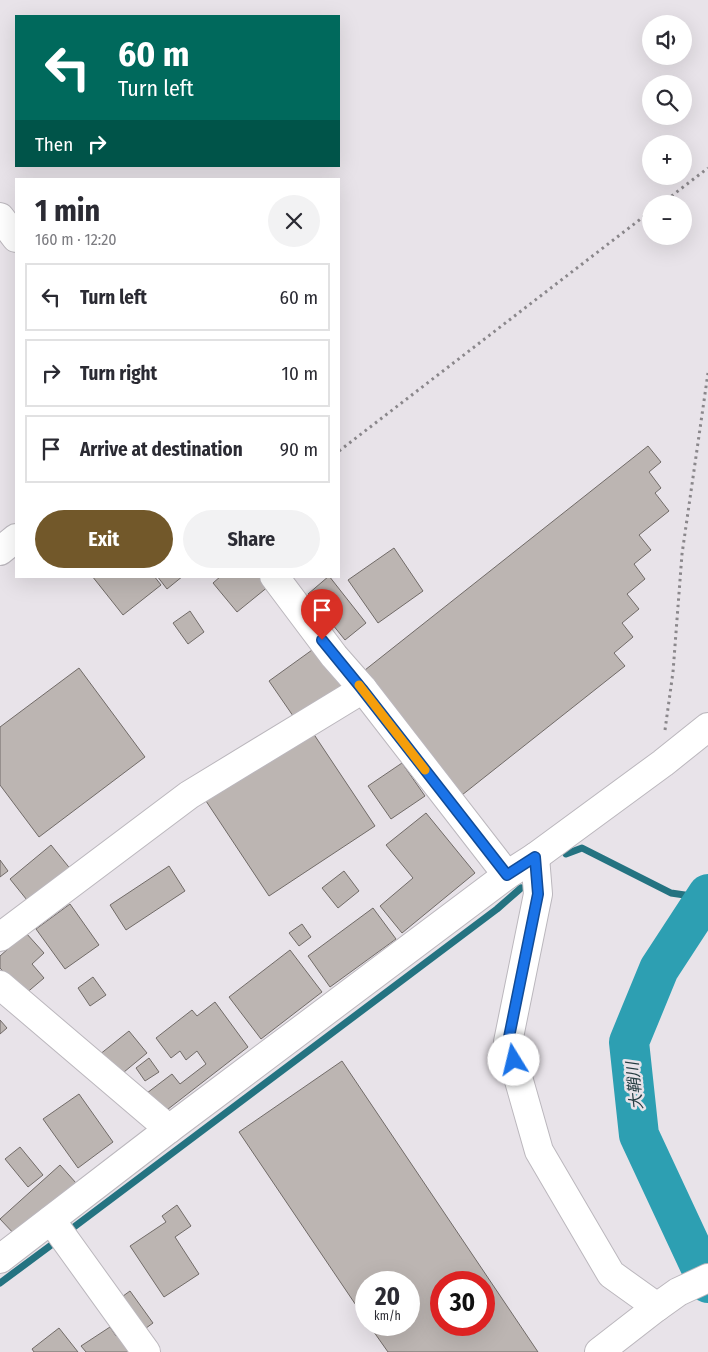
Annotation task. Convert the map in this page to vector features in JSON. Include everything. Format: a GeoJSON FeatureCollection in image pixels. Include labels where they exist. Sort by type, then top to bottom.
{"type":"FeatureCollection","features":[{"type":"Feature","properties":{"kind":"street"},"geometry":{"type":"LineString","coordinates":[[0,217],[15,237]]}},
{"type":"Feature","properties":{"kind":"street"},"geometry":{"type":"LineString","coordinates":[[0,551],[15,539]]}},
{"type":"Feature","properties":{"kind":"street"},"geometry":{"type":"LineString","coordinates":[[276,578],[334,656],[362,689],[507,875]]}},
{"type":"Feature","properties":{"kind":"street"},"geometry":{"type":"LineString","coordinates":[[0,937],[189,795],[362,689]]}},
{"type":"Feature","properties":{"kind":"street"},"geometry":{"type":"LineString","coordinates":[[0,1259],[54,1223],[169,1129],[507,875],[535,857],[663,763],[703,731]]}},
{"type":"Feature","properties":{"kind":"street"},"geometry":{"type":"LineString","coordinates":[[535,857],[538,894],[508,1042],[539,1152],[611,1274],[668,1299]]}},
{"type":"Feature","properties":{"kind":"street"},"geometry":{"type":"LineString","coordinates":[[0,985],[169,1129]]}},
{"type":"Feature","properties":{"kind":"street"},"geometry":{"type":"LineString","coordinates":[[54,1223],[146,1352]]}},
{"type":"Feature","properties":{"kind":"street"},"geometry":{"type":"LineString","coordinates":[[599,1352],[668,1299],[708,1278]]}},
{"type":"Feature","properties":{"kind":"path"},"geometry":{"type":"LineString","coordinates":[[673,195],[708,168]]}},
{"type":"Feature","properties":{"kind":"path"},"geometry":{"type":"LineString","coordinates":[[340,450],[642,218]]}},
{"type":"Feature","properties":{"kind":"path"},"geometry":{"type":"LineString","coordinates":[[663,763],[663,743],[673,672],[682,554],[708,373]]}},
{"type":"Feature","properties":{"kind":"building"},"geometry":{"type":"Polygon","coordinates":[[[648,446],[661,462],[649,472],[661,488],[655,493],[669,511],[639,535],[651,550],[634,564],[645,579],[627,594],[639,609],[622,623],[633,637],[614,653],[625,666],[462,795],[365,670],[648,446]]]}},
{"type":"Feature","properties":{"kind":"building"},"geometry":{"type":"Polygon","coordinates":[[[394,548],[423,591],[378,623],[348,580],[394,548]]]}},
{"type":"Feature","properties":{"kind":"building"},"geometry":{"type":"Polygon","coordinates":[[[94,578],[156,578],[161,585],[123,615],[94,578]]]}},
{"type":"Feature","properties":{"kind":"building"},"geometry":{"type":"Polygon","coordinates":[[[159,578],[181,578],[167,589],[159,578]]]}},
{"type":"Feature","properties":{"kind":"building"},"geometry":{"type":"Polygon","coordinates":[[[219,578],[263,578],[269,586],[237,612],[213,583],[219,578]]]}},
{"type":"Feature","properties":{"kind":"building"},"geometry":{"type":"Polygon","coordinates":[[[327,578],[331,578],[366,623],[345,640],[308,594],[327,578]]]}},
{"type":"Feature","properties":{"kind":"building"},"geometry":{"type":"Polygon","coordinates":[[[190,611],[204,632],[188,644],[173,623],[190,611]]]}},
{"type":"Feature","properties":{"kind":"building"},"geometry":{"type":"Polygon","coordinates":[[[319,645],[350,690],[300,726],[269,681],[319,645]]]}},
{"type":"Feature","properties":{"kind":"building"},"geometry":{"type":"Polygon","coordinates":[[[79,668],[145,757],[39,837],[0,785],[0,727],[79,668]]]}},
{"type":"Feature","properties":{"kind":"building"},"geometry":{"type":"Polygon","coordinates":[[[311,730],[375,826],[269,896],[206,801],[311,730]]]}},
{"type":"Feature","properties":{"kind":"building"},"geometry":{"type":"Polygon","coordinates":[[[402,763],[425,796],[391,819],[368,786],[402,763]]]}},
{"type":"Feature","properties":{"kind":"building"},"geometry":{"type":"Polygon","coordinates":[[[426,813],[475,873],[402,933],[380,906],[413,878],[386,845],[426,813]]]}},
{"type":"Feature","properties":{"kind":"building"},"geometry":{"type":"Polygon","coordinates":[[[51,845],[72,871],[31,905],[10,879],[51,845]]]}},
{"type":"Feature","properties":{"kind":"building"},"geometry":{"type":"Polygon","coordinates":[[[0,860],[8,871],[0,877],[0,860]]]}},
{"type":"Feature","properties":{"kind":"building"},"geometry":{"type":"Polygon","coordinates":[[[169,866],[185,891],[126,930],[110,905],[169,866]]]}},
{"type":"Feature","properties":{"kind":"building"},"geometry":{"type":"Polygon","coordinates":[[[344,871],[359,891],[338,908],[322,888],[344,871]]]}},
{"type":"Feature","properties":{"kind":"building"},"geometry":{"type":"Polygon","coordinates":[[[70,904],[99,945],[65,969],[36,929],[70,904]]]}},
{"type":"Feature","properties":{"kind":"building"},"geometry":{"type":"Polygon","coordinates":[[[373,908],[396,939],[330,987],[308,956],[373,908]]]}},
{"type":"Feature","properties":{"kind":"building"},"geometry":{"type":"Polygon","coordinates":[[[302,924],[311,937],[299,946],[289,933],[302,924]]]}},
{"type":"Feature","properties":{"kind":"building"},"geometry":{"type":"Polygon","coordinates":[[[26,933],[44,953],[32,964],[44,978],[24,995],[0,968],[0,956],[26,933]]]}},
{"type":"Feature","properties":{"kind":"building"},"geometry":{"type":"Polygon","coordinates":[[[290,950],[322,992],[261,1039],[229,997],[290,950]]]}},
{"type":"Feature","properties":{"kind":"building"},"geometry":{"type":"Polygon","coordinates":[[[93,977],[106,995],[90,1006],[78,988],[93,977]]]}},
{"type":"Feature","properties":{"kind":"building"},"geometry":{"type":"Polygon","coordinates":[[[215,1002],[248,1047],[163,1113],[147,1093],[172,1074],[180,1084],[206,1064],[197,1051],[186,1060],[180,1051],[171,1058],[156,1038],[192,1010],[197,1016],[215,1002]]]}},
{"type":"Feature","properties":{"kind":"building"},"geometry":{"type":"Polygon","coordinates":[[[0,1020],[7,1028],[0,1034],[0,1020]]]}},
{"type":"Feature","properties":{"kind":"building"},"geometry":{"type":"Polygon","coordinates":[[[129,1031],[147,1053],[118,1077],[99,1055],[129,1031]]]}},
{"type":"Feature","properties":{"kind":"building"},"geometry":{"type":"Polygon","coordinates":[[[149,1058],[159,1072],[145,1081],[136,1068],[149,1058]]]}},
{"type":"Feature","properties":{"kind":"building"},"geometry":{"type":"Polygon","coordinates":[[[342,1061],[483,1271],[430,1271],[430,1336],[495,1336],[495,1288],[538,1352],[388,1352],[377,1336],[420,1336],[420,1271],[355,1271],[355,1304],[239,1132],[342,1061]]]}},
{"type":"Feature","properties":{"kind":"building"},"geometry":{"type":"Polygon","coordinates":[[[79,1094],[113,1142],[78,1168],[43,1119],[79,1094]]]}},
{"type":"Feature","properties":{"kind":"building"},"geometry":{"type":"Polygon","coordinates":[[[20,1147],[43,1175],[28,1187],[5,1159],[20,1147]]]}},
{"type":"Feature","properties":{"kind":"building"},"geometry":{"type":"Polygon","coordinates":[[[60,1165],[76,1183],[17,1237],[0,1219],[60,1165]]]}},
{"type":"Feature","properties":{"kind":"building"},"geometry":{"type":"Polygon","coordinates":[[[177,1205],[191,1226],[175,1237],[199,1274],[164,1297],[130,1246],[166,1222],[162,1216],[177,1205]]]}},
{"type":"Feature","properties":{"kind":"building"},"geometry":{"type":"Polygon","coordinates":[[[130,1291],[153,1323],[142,1331],[119,1299],[130,1291]]]}},
{"type":"Feature","properties":{"kind":"building"},"geometry":{"type":"Polygon","coordinates":[[[110,1327],[116,1336],[125,1331],[135,1352],[86,1352],[81,1346],[110,1327]]]}},
{"type":"Feature","properties":{"kind":"building"},"geometry":{"type":"Polygon","coordinates":[[[59,1328],[78,1352],[34,1352],[32,1349],[59,1328]]]}},
{"type":"Feature","properties":{"kind":"waterway"},"geometry":{"type":"LineString","coordinates":[[566,854],[582,848],[671,893],[705,898]]}},
{"type":"Feature","properties":{"kind":"waterway"},"geometry":{"type":"LineString","coordinates":[[66,1233],[497,909],[521,888]]}},
{"type":"Feature","properties":{"kind":"waterway","name":"大鞘川"},"geometry":{"type":"LineString","coordinates":[[708,894],[659,969],[629,1042],[639,1135],[708,1283]]}},
{"type":"Feature","properties":{"kind":"waterway"},"geometry":{"type":"LineString","coordinates":[[0,1283],[58,1240]]}},
{"type":"Feature","properties":{"kind":"slow traffic"},"geometry":{"type":"LineString","coordinates":[[359,685],[425,770]]}},
{"type":"Feature","properties":{"kind":"route"},"geometry":{"type":"LineString","coordinates":[[322,640],[507,875],[535,857],[538,894],[508,1042],[514,1060]]}}]}
